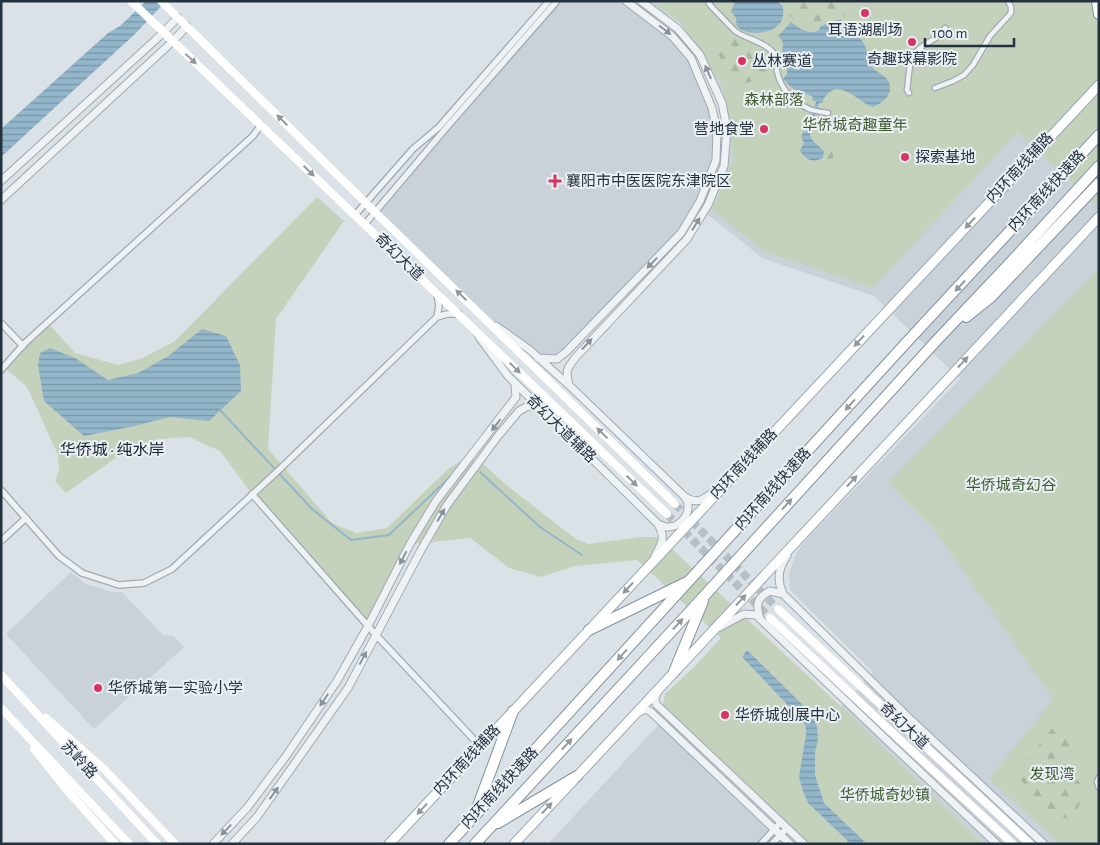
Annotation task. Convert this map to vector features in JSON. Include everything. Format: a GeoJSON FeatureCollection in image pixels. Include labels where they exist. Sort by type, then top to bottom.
{"type":"FeatureCollection","features":[{"type":"Feature","properties":{"kind":"highway"},"geometry":{"type":"LineString","coordinates":[[1097,1],[1099,14]]}},
{"type":"Feature","properties":{"kind":"highway","name":"内环南线快速路"},"geometry":{"type":"LineString","coordinates":[[449,844],[905,344],[1099,135]]}},
{"type":"Feature","properties":{"kind":"highway","name":"内环南线快速路"},"geometry":{"type":"LineString","coordinates":[[475,844],[1099,166]]}},
{"type":"Feature","properties":{"kind":"highway"},"geometry":{"type":"LineString","coordinates":[[937,340],[991,298],[1099,183]]}},
{"type":"Feature","properties":{"kind":"highway"},"geometry":{"type":"LineString","coordinates":[[589,630],[690,581]]}},
{"type":"Feature","properties":{"kind":"highway"},"geometry":{"type":"LineString","coordinates":[[674,672],[706,594]]}},
{"type":"Feature","properties":{"kind":"highway"},"geometry":{"type":"LineString","coordinates":[[474,817],[513,711]]}},
{"type":"Feature","properties":{"kind":"highway"},"geometry":{"type":"LineString","coordinates":[[489,829],[577,776]]}},
{"type":"Feature","properties":{"kind":"main road","name":"奇幻大道"},"geometry":{"type":"LineString","coordinates":[[130,1],[667,514]]}},
{"type":"Feature","properties":{"kind":"main road","name":"奇幻大道"},"geometry":{"type":"LineString","coordinates":[[161,1],[675,504]]}},
{"type":"Feature","properties":{"kind":"main road","name":"内环南线辅路"},"geometry":{"type":"LineString","coordinates":[[389,844],[1099,85]]}},
{"type":"Feature","properties":{"kind":"main road"},"geometry":{"type":"LineString","coordinates":[[1073,112],[1099,93]]}},
{"type":"Feature","properties":{"kind":"main road"},"geometry":{"type":"LineString","coordinates":[[514,844],[1099,217]]}},
{"type":"Feature","properties":{"kind":"main road","name":"奇幻大道"},"geometry":{"type":"LineString","coordinates":[[778,609],[1030,844]]}},
{"type":"Feature","properties":{"kind":"main road","name":"奇幻大道"},"geometry":{"type":"LineString","coordinates":[[770,618],[1013,844]]}},
{"type":"Feature","properties":{"kind":"main road","name":"苏岭路"},"geometry":{"type":"LineString","coordinates":[[1,675],[157,844]]}},
{"type":"Feature","properties":{"kind":"main road"},"geometry":{"type":"LineString","coordinates":[[13,688],[105,770],[175,844]]}},
{"type":"Feature","properties":{"kind":"main road"},"geometry":{"type":"LineString","coordinates":[[1,708],[66,789],[115,844]]}},
{"type":"Feature","properties":{"kind":"main road","name":"苏岭路"},"geometry":{"type":"LineString","coordinates":[[1,708],[129,844]]}},
{"type":"Feature","properties":{"kind":"street"},"geometry":{"type":"LineString","coordinates":[[355,215],[413,149],[439,127],[549,1]]}},
{"type":"Feature","properties":{"kind":"street"},"geometry":{"type":"LineString","coordinates":[[365,224],[557,1]]}},
{"type":"Feature","properties":{"kind":"street"},"geometry":{"type":"LineString","coordinates":[[538,358],[557,359],[566,352],[681,233],[700,201],[716,160],[717,131],[712,108],[691,58],[672,36],[626,1]]}},
{"type":"Feature","properties":{"kind":"street"},"geometry":{"type":"LineString","coordinates":[[569,385],[566,374],[568,367],[576,357],[687,239],[708,206],[724,166],[727,129],[722,103],[700,55],[678,29],[641,1]]}},
{"type":"Feature","properties":{"kind":"street"},"geometry":{"type":"LineString","coordinates":[[708,1],[735,31],[771,50],[775,55],[780,81],[793,99],[810,110],[828,113]]}},
{"type":"Feature","properties":{"kind":"street"},"geometry":{"type":"LineString","coordinates":[[935,88],[964,75],[973,65],[990,36],[1011,13],[1008,1]]}},
{"type":"Feature","properties":{"kind":"street"},"geometry":{"type":"LineString","coordinates":[[1,181],[163,33],[178,17]]}},
{"type":"Feature","properties":{"kind":"street"},"geometry":{"type":"LineString","coordinates":[[1,200],[187,26]]}},
{"type":"Feature","properties":{"kind":"street"},"geometry":{"type":"LineString","coordinates":[[909,94],[907,90],[911,61],[916,51],[936,38],[945,28]]}},
{"type":"Feature","properties":{"kind":"street"},"geometry":{"type":"LineString","coordinates":[[1,370],[23,346],[253,136],[261,126]]}},
{"type":"Feature","properties":{"kind":"street"},"geometry":{"type":"LineString","coordinates":[[437,294],[437,316]]}},
{"type":"Feature","properties":{"kind":"street"},"geometry":{"type":"LineString","coordinates":[[1,490],[59,556],[82,573],[118,584],[144,583],[172,570],[281,468],[437,316],[459,314]]}},
{"type":"Feature","properties":{"kind":"street"},"geometry":{"type":"LineString","coordinates":[[484,318],[530,350],[685,497],[688,504],[687,513],[682,521],[667,527],[658,524]]}},
{"type":"Feature","properties":{"kind":"street"},"geometry":{"type":"LineString","coordinates":[[1,323],[23,346]]}},
{"type":"Feature","properties":{"kind":"street","name":"奇幻大道辅路"},"geometry":{"type":"LineString","coordinates":[[472,327],[515,384],[658,524]]}},
{"type":"Feature","properties":{"kind":"street"},"geometry":{"type":"LineString","coordinates":[[213,844],[247,808],[286,756],[337,681],[410,544],[436,501],[516,397],[515,384]]}},
{"type":"Feature","properties":{"kind":"street"},"geometry":{"type":"LineString","coordinates":[[232,844],[257,817],[348,688],[447,505],[519,411],[528,406],[540,408]]}},
{"type":"Feature","properties":{"kind":"street"},"geometry":{"type":"LineString","coordinates":[[685,497],[697,501],[704,499],[731,478]]}},
{"type":"Feature","properties":{"kind":"street"},"geometry":{"type":"LineString","coordinates":[[252,494],[376,635],[480,746]]}},
{"type":"Feature","properties":{"kind":"street"},"geometry":{"type":"LineString","coordinates":[[1,541],[26,518]]}},
{"type":"Feature","properties":{"kind":"street"},"geometry":{"type":"LineString","coordinates":[[651,564],[663,541],[662,531],[658,524]]}},
{"type":"Feature","properties":{"kind":"street"},"geometry":{"type":"LineString","coordinates":[[804,533],[783,562],[778,575],[782,594],[924,732],[1044,844]]}},
{"type":"Feature","properties":{"kind":"street"},"geometry":{"type":"LineString","coordinates":[[760,619],[757,609],[759,600],[763,595],[770,591],[782,594]]}},
{"type":"Feature","properties":{"kind":"street"},"geometry":{"type":"LineString","coordinates":[[709,635],[729,621],[744,614],[756,614],[997,844]]}},
{"type":"Feature","properties":{"kind":"street"},"geometry":{"type":"LineString","coordinates":[[659,688],[655,703],[804,844]]}},
{"type":"Feature","properties":{"kind":"street"},"geometry":{"type":"LineString","coordinates":[[634,716],[644,710],[648,710],[790,844]]}},
{"type":"Feature","properties":{"kind":"street"},"geometry":{"type":"LineString","coordinates":[[903,725],[924,732]]}},
{"type":"Feature","properties":{"kind":"street"},"geometry":{"type":"LineString","coordinates":[[892,733],[903,755]]}},
{"type":"Feature","properties":{"kind":"street"},"geometry":{"type":"LineString","coordinates":[[1099,777],[1097,782],[1099,788]]}},
{"type":"Feature","properties":{"kind":"street"},"geometry":{"type":"LineString","coordinates":[[982,786],[991,806]]}},
{"type":"Feature","properties":{"kind":"street"},"geometry":{"type":"LineString","coordinates":[[960,809],[984,817]]}},
{"type":"Feature","properties":{"kind":"street"},"geometry":{"type":"LineString","coordinates":[[761,844],[784,825]]}},
{"type":"Feature","properties":{"kind":"street"},"geometry":{"type":"LineString","coordinates":[[772,844],[777,832]]}},
{"type":"Feature","properties":{"kind":"shaded area","name":"襄阳市中医医院东津院区"},"geometry":{"type":"Polygon","coordinates":[[[557,1],[626,1],[672,36],[691,58],[712,108],[716,160],[681,233],[557,359],[538,358],[484,318],[375,212],[557,1]]]}},
{"type":"Feature","properties":{"kind":"shaded area"},"geometry":{"type":"Polygon","coordinates":[[[646,1],[1099,1],[1099,844],[852,844],[839,709],[873,672],[790,590],[789,574],[796,553],[807,539],[960,379],[874,296],[762,258],[706,213],[728,163],[729,129],[724,99],[704,53],[680,23],[646,1]]]}},
{"type":"Feature","properties":{"kind":"shaded area","name":"华侨城第一实验小学"},"geometry":{"type":"Polygon","coordinates":[[[71,572],[84,583],[111,592],[122,592],[163,635],[173,636],[184,647],[94,729],[6,634],[71,572]]]}},
{"type":"Feature","properties":{"kind":"shaded area"},"geometry":{"type":"Polygon","coordinates":[[[661,722],[774,829],[761,844],[548,844],[661,722]]]}},
{"type":"Feature","properties":{"kind":"green space","name":"华侨城奇趣童年"},"geometry":{"type":"Polygon","coordinates":[[[651,1],[1099,1],[1099,207],[1018,132],[873,288],[763,251],[712,210],[734,157],[722,86],[681,23],[651,1]]]}},
{"type":"Feature","properties":{"kind":"green space"},"geometry":{"type":"Polygon","coordinates":[[[792,1],[846,1],[849,11],[844,17],[837,17],[818,26],[808,28],[796,22],[789,15],[789,7],[792,1]]]}},
{"type":"Feature","properties":{"kind":"green space"},"geometry":{"type":"Polygon","coordinates":[[[733,32],[748,33],[755,37],[768,36],[772,33],[781,41],[781,54],[785,71],[773,76],[760,77],[738,87],[733,83],[716,50],[723,40],[733,32]]]}},
{"type":"Feature","properties":{"kind":"green space"},"geometry":{"type":"Polygon","coordinates":[[[839,134],[843,136],[834,150],[835,166],[833,169],[828,169],[824,165],[826,142],[833,140],[839,134]]]}},
{"type":"Feature","properties":{"kind":"green space","name":"华侨城奇妙镇"},"geometry":{"type":"Polygon","coordinates":[[[317,197],[344,221],[276,319],[268,449],[332,523],[356,533],[387,528],[448,469],[466,458],[482,463],[510,488],[576,539],[588,544],[641,537],[659,537],[833,699],[983,844],[804,844],[781,822],[782,818],[665,709],[663,705],[665,694],[721,638],[637,560],[575,566],[541,577],[509,568],[470,538],[410,544],[368,626],[252,494],[220,451],[189,437],[159,439],[124,452],[66,493],[55,481],[59,471],[58,455],[27,387],[4,367],[48,323],[75,353],[118,365],[143,358],[175,341],[317,197]]]}},
{"type":"Feature","properties":{"kind":"green space","name":"华侨城奇幻谷"},"geometry":{"type":"Polygon","coordinates":[[[1099,268],[1099,844],[1060,844],[989,779],[1053,699],[934,529],[888,483],[1099,268]]]}},
{"type":"Feature","properties":{"kind":"green space","name":"发现湾"},"geometry":{"type":"Polygon","coordinates":[[[1063,723],[1071,729],[1077,740],[1065,770],[1068,775],[1078,780],[1085,790],[1078,808],[1069,819],[1052,815],[1033,802],[1027,787],[1017,776],[1022,761],[1031,755],[1054,726],[1063,723]]]}},
{"type":"Feature","properties":{"kind":"water"},"geometry":{"type":"Polygon","coordinates":[[[146,1],[166,1],[135,34],[1,157],[1,129],[108,33],[120,26],[146,1]]]}},
{"type":"Feature","properties":{"kind":"water"},"geometry":{"type":"Polygon","coordinates":[[[735,1],[776,1],[783,6],[782,20],[773,29],[762,33],[750,33],[740,29],[737,27],[736,18],[731,12],[735,1]]]}},
{"type":"Feature","properties":{"kind":"water"},"geometry":{"type":"Polygon","coordinates":[[[836,20],[841,20],[861,39],[865,45],[870,64],[888,81],[890,90],[885,99],[872,107],[845,91],[839,89],[832,90],[822,103],[819,103],[814,118],[815,121],[810,131],[813,141],[824,151],[823,158],[813,160],[804,156],[800,150],[804,143],[801,136],[804,131],[805,134],[808,120],[816,102],[812,100],[813,97],[795,90],[783,79],[787,74],[787,67],[782,53],[782,40],[778,36],[791,22],[797,27],[814,32],[818,31],[821,26],[825,24],[830,25],[836,20]]]}},
{"type":"Feature","properties":{"kind":"water"},"geometry":{"type":"Polygon","coordinates":[[[202,329],[226,336],[240,365],[241,391],[209,421],[170,417],[84,436],[44,401],[38,365],[40,353],[50,348],[75,358],[108,380],[138,373],[167,357],[202,329]]]}},
{"type":"Feature","properties":{"kind":"water"},"geometry":{"type":"Polygon","coordinates":[[[747,650],[809,711],[817,726],[818,740],[815,752],[815,775],[824,803],[867,844],[851,844],[808,803],[799,777],[806,727],[802,720],[742,657],[747,650]]]}},
{"type":"Feature","properties":{"kind":"waterway"},"geometry":{"type":"LineString","coordinates":[[220,410],[312,509],[351,540],[389,535],[450,477]]}},
{"type":"Feature","properties":{"kind":"waterway"},"geometry":{"type":"LineString","coordinates":[[480,472],[540,527],[582,555]]}},
{"type":"Feature","properties":{"kind":"tunnel"},"geometry":{"type":"LineString","coordinates":[[675,504],[778,609]]}},
{"type":"Feature","properties":{"kind":"tunnel"},"geometry":{"type":"LineString","coordinates":[[667,514],[770,618]]}},
{"type":"Feature","properties":{"kind":"place","name":"耳语湖剧场"},"geometry":{"type":"Point","coordinates":[865,13]}},
{"type":"Feature","properties":{"kind":"place","name":"奇趣球幕影院"},"geometry":{"type":"Point","coordinates":[912,42]}},
{"type":"Feature","properties":{"kind":"place","name":"丛林赛道"},"geometry":{"type":"Point","coordinates":[742,61]}},
{"type":"Feature","properties":{"kind":"place","name":"营地食堂"},"geometry":{"type":"Point","coordinates":[764,129]}},
{"type":"Feature","properties":{"kind":"place","name":"探索基地"},"geometry":{"type":"Point","coordinates":[905,157]}},
{"type":"Feature","properties":{"kind":"place","name":"襄阳市中医医院东津院区"},"geometry":{"type":"Point","coordinates":[555,181]}},
{"type":"Feature","properties":{"kind":"place","name":"华侨城第一实验小学"},"geometry":{"type":"Point","coordinates":[98,688]}},
{"type":"Feature","properties":{"kind":"place","name":"华侨城创展中心"},"geometry":{"type":"Point","coordinates":[725,715]}},
{"type":"Feature","properties":{"kind":"district","name":"华侨城 · 纯水岸"},"geometry":{"type":"Point","coordinates":[112,450]}},
{"type":"Feature","properties":{"kind":"park label","name":"森林部落"},"geometry":{"type":"Point","coordinates":[774,100]}}]}
